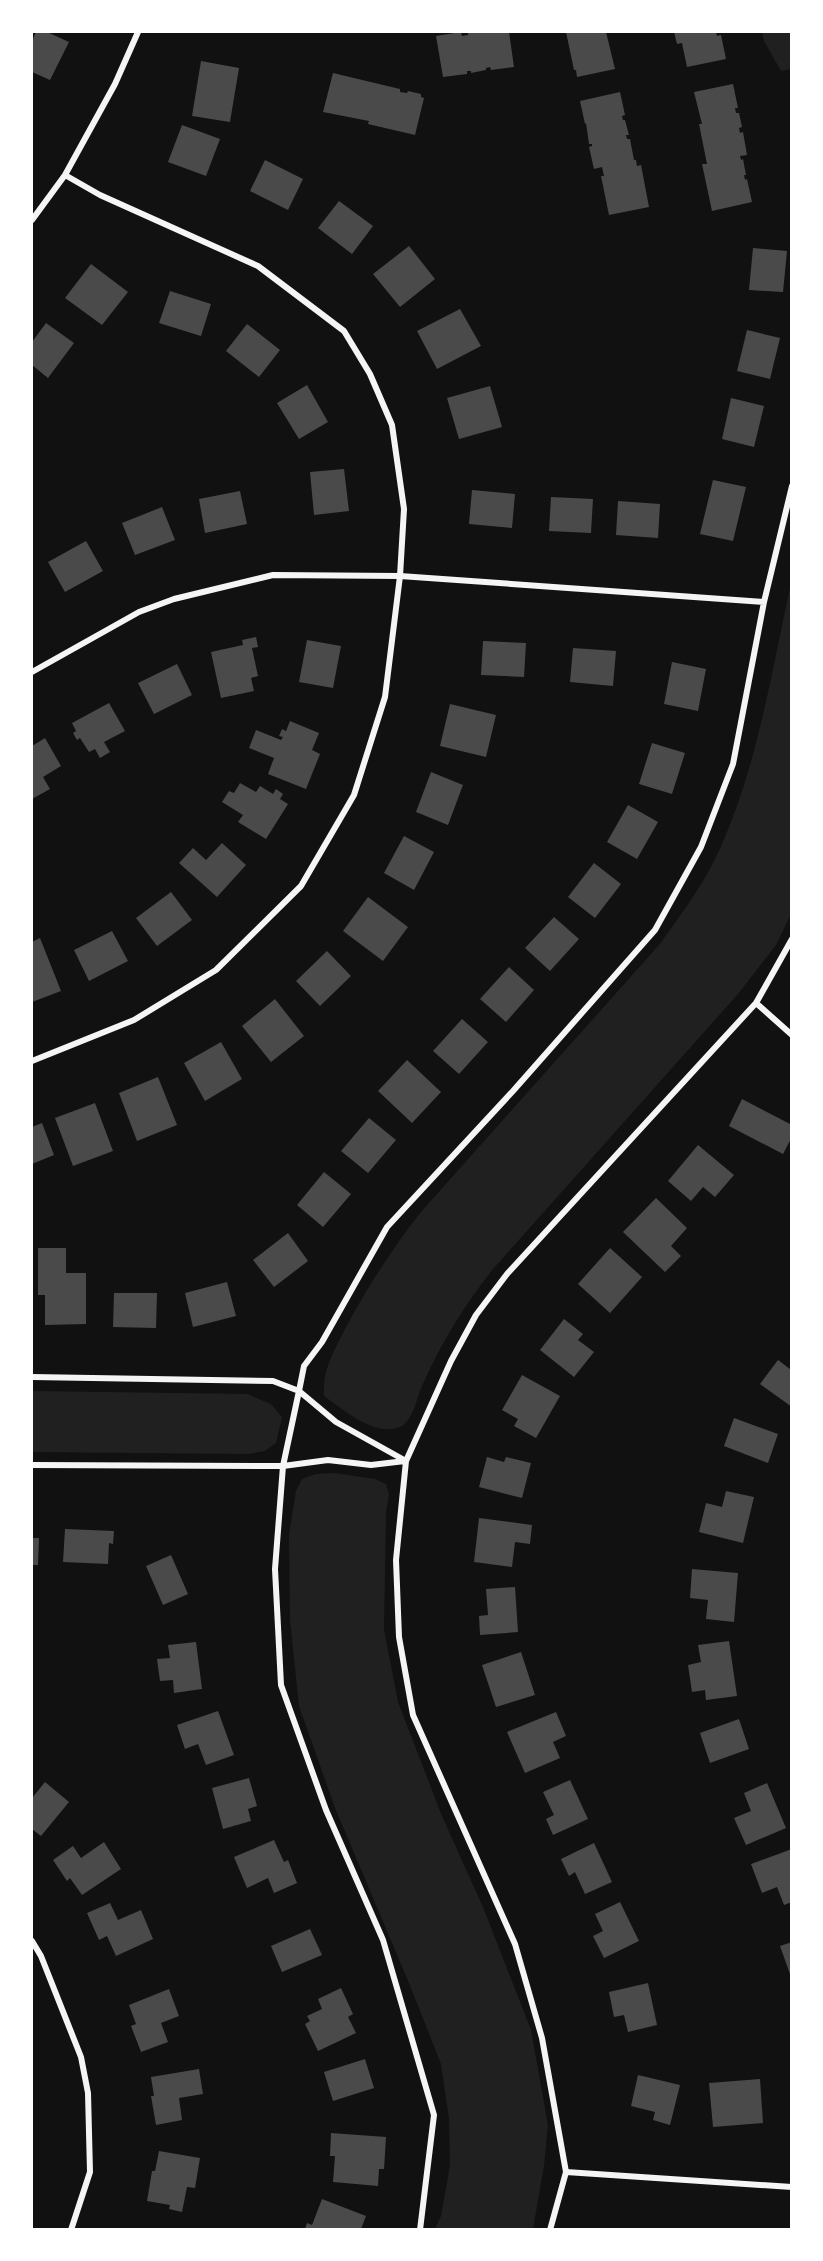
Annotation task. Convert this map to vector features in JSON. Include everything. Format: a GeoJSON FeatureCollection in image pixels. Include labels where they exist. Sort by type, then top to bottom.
{"type":"FeatureCollection","features":[{"type":"Feature","properties":{"kind":"street"},"geometry":{"type":"LineString","coordinates":[[32,220],[65,175],[115,84],[138,32]]}},
{"type":"Feature","properties":{"kind":"street"},"geometry":{"type":"LineString","coordinates":[[32,1061],[134,1020],[216,970],[301,886],[354,795],[385,697],[400,576],[404,509],[392,425],[370,374],[344,331],[258,266],[100,195],[65,175]]}},
{"type":"Feature","properties":{"kind":"street"},"geometry":{"type":"LineString","coordinates":[[420,2229],[434,2115],[383,1940],[326,1810],[282,1685],[275,1569],[283,1466],[304,1366],[322,1342],[387,1227],[513,1091],[655,930],[701,847],[733,764],[764,602],[792,486]]}},
{"type":"Feature","properties":{"kind":"street"},"geometry":{"type":"LineString","coordinates":[[32,672],[139,612],[174,599],[273,575],[400,576],[764,602]]}},
{"type":"Feature","properties":{"kind":"street"},"geometry":{"type":"LineString","coordinates":[[550,2229],[566,2172],[542,2038],[515,1944],[413,1715],[399,1637],[396,1560],[406,1461],[451,1361],[476,1315],[507,1274],[756,1003],[792,939]]}},
{"type":"Feature","properties":{"kind":"street"},"geometry":{"type":"LineString","coordinates":[[756,1003],[792,1035]]}},
{"type":"Feature","properties":{"kind":"street"},"geometry":{"type":"LineString","coordinates":[[32,1377],[273,1381],[299,1391],[336,1422],[406,1461]]}},
{"type":"Feature","properties":{"kind":"street"},"geometry":{"type":"LineString","coordinates":[[32,1465],[283,1466],[328,1460],[371,1465],[406,1461]]}},
{"type":"Feature","properties":{"kind":"street"},"geometry":{"type":"LineString","coordinates":[[32,1941],[41,1956],[81,2057],[88,2093],[90,2172],[71,2229]]}},
{"type":"Feature","properties":{"kind":"street"},"geometry":{"type":"LineString","coordinates":[[566,2172],[792,2187]]}},
{"type":"Feature","properties":{"kind":"shaded area"},"geometry":{"type":"Polygon","coordinates":[[[762,32],[791,32],[791,69],[781,71],[764,41],[762,32]]]}},
{"type":"Feature","properties":{"kind":"shaded area"},"geometry":{"type":"Polygon","coordinates":[[[791,583],[792,912],[776,945],[738,994],[493,1269],[445,1340],[429,1370],[407,1422],[397,1428],[388,1429],[368,1425],[324,1396],[325,1377],[330,1360],[346,1327],[381,1268],[420,1213],[659,945],[694,896],[722,844],[745,781],[755,748],[791,583]]]}},
{"type":"Feature","properties":{"kind":"shaded area"},"geometry":{"type":"Polygon","coordinates":[[[32,1391],[247,1394],[271,1404],[282,1417],[276,1443],[265,1451],[249,1454],[32,1452],[32,1391]]]}},
{"type":"Feature","properties":{"kind":"shaded area"},"geometry":{"type":"Polygon","coordinates":[[[334,1473],[375,1479],[386,1484],[389,1494],[386,1512],[384,1629],[398,1702],[442,1816],[483,1907],[531,2030],[548,2125],[544,2166],[533,2229],[435,2229],[441,2216],[450,2165],[449,2119],[441,2064],[335,1808],[299,1706],[290,1620],[289,1535],[296,1491],[302,1479],[316,1474],[334,1473]]]}},
{"type":"Feature","properties":{"kind":"building"},"geometry":{"type":"Polygon","coordinates":[[[36,32],[47,32],[69,42],[50,80],[32,72],[32,41],[36,32]]]}},
{"type":"Feature","properties":{"kind":"building"},"geometry":{"type":"Polygon","coordinates":[[[461,32],[462,36],[468,35],[468,32],[509,32],[514,67],[491,70],[490,67],[486,70],[471,73],[467,71],[467,74],[443,77],[436,36],[461,32]]]}},
{"type":"Feature","properties":{"kind":"building"},"geometry":{"type":"Polygon","coordinates":[[[566,32],[606,32],[615,69],[577,77],[566,32]]]}},
{"type":"Feature","properties":{"kind":"building"},"geometry":{"type":"Polygon","coordinates":[[[674,32],[716,32],[717,36],[721,35],[726,59],[687,67],[682,43],[677,44],[674,32]]]}},
{"type":"Feature","properties":{"kind":"building"},"geometry":{"type":"Polygon","coordinates":[[[201,61],[239,68],[230,122],[192,116],[201,61]]]}},
{"type":"Feature","properties":{"kind":"building"},"geometry":{"type":"Polygon","coordinates":[[[333,73],[400,89],[400,92],[421,94],[424,98],[415,135],[368,124],[369,121],[323,112],[333,73]]]}},
{"type":"Feature","properties":{"kind":"building"},"geometry":{"type":"Polygon","coordinates":[[[733,84],[738,108],[735,108],[736,113],[739,113],[742,127],[739,128],[740,133],[743,132],[747,155],[740,156],[741,160],[743,159],[745,180],[747,179],[752,202],[712,211],[702,164],[707,164],[699,124],[702,124],[694,92],[733,84]]]}},
{"type":"Feature","properties":{"kind":"building"},"geometry":{"type":"Polygon","coordinates":[[[620,92],[625,115],[622,116],[629,135],[626,135],[627,139],[630,139],[637,166],[641,165],[649,207],[609,215],[601,176],[604,176],[602,167],[594,169],[589,147],[592,144],[589,144],[580,101],[620,92]]]}},
{"type":"Feature","properties":{"kind":"building"},"geometry":{"type":"Polygon","coordinates":[[[182,125],[220,139],[206,176],[168,162],[182,125]]]}},
{"type":"Feature","properties":{"kind":"building"},"geometry":{"type":"Polygon","coordinates":[[[265,160],[303,179],[288,210],[250,191],[265,160]]]}},
{"type":"Feature","properties":{"kind":"building"},"geometry":{"type":"Polygon","coordinates":[[[339,201],[373,226],[352,254],[318,228],[339,201]]]}},
{"type":"Feature","properties":{"kind":"building"},"geometry":{"type":"Polygon","coordinates":[[[409,246],[435,279],[400,307],[373,274],[409,246]]]}},
{"type":"Feature","properties":{"kind":"building"},"geometry":{"type":"Polygon","coordinates":[[[753,248],[787,251],[783,292],[749,290],[753,248]]]}},
{"type":"Feature","properties":{"kind":"building"},"geometry":{"type":"Polygon","coordinates":[[[91,264],[128,292],[102,325],[65,298],[91,264]]]}},
{"type":"Feature","properties":{"kind":"building"},"geometry":{"type":"Polygon","coordinates":[[[170,291],[211,304],[201,336],[159,323],[170,291]]]}},
{"type":"Feature","properties":{"kind":"building"},"geometry":{"type":"Polygon","coordinates":[[[460,309],[481,346],[437,369],[417,331],[460,309]]]}},
{"type":"Feature","properties":{"kind":"building"},"geometry":{"type":"Polygon","coordinates":[[[46,323],[74,343],[48,378],[32,365],[32,342],[46,323]]]}},
{"type":"Feature","properties":{"kind":"building"},"geometry":{"type":"Polygon","coordinates":[[[247,324],[280,350],[259,377],[226,351],[247,324]]]}},
{"type":"Feature","properties":{"kind":"building"},"geometry":{"type":"Polygon","coordinates":[[[747,330],[780,338],[770,379],[737,371],[747,330]]]}},
{"type":"Feature","properties":{"kind":"building"},"geometry":{"type":"Polygon","coordinates":[[[307,385],[328,422],[299,439],[277,403],[307,385]]]}},
{"type":"Feature","properties":{"kind":"building"},"geometry":{"type":"Polygon","coordinates":[[[490,386],[502,427],[459,439],[447,398],[490,386]]]}},
{"type":"Feature","properties":{"kind":"building"},"geometry":{"type":"Polygon","coordinates":[[[731,398],[764,406],[754,447],[722,439],[731,398]]]}},
{"type":"Feature","properties":{"kind":"building"},"geometry":{"type":"Polygon","coordinates":[[[344,469],[349,511],[314,515],[310,472],[344,469]]]}},
{"type":"Feature","properties":{"kind":"building"},"geometry":{"type":"Polygon","coordinates":[[[713,480],[746,487],[733,541],[700,534],[713,480]]]}},
{"type":"Feature","properties":{"kind":"building"},"geometry":{"type":"Polygon","coordinates":[[[472,490],[515,494],[512,528],[469,524],[472,490]]]}},
{"type":"Feature","properties":{"kind":"building"},"geometry":{"type":"Polygon","coordinates":[[[240,491],[247,524],[205,533],[199,499],[240,491]]]}},
{"type":"Feature","properties":{"kind":"building"},"geometry":{"type":"Polygon","coordinates":[[[551,497],[593,499],[591,533],[549,531],[551,497]]]}},
{"type":"Feature","properties":{"kind":"building"},"geometry":{"type":"Polygon","coordinates":[[[618,501],[660,504],[658,538],[616,535],[618,501]]]}},
{"type":"Feature","properties":{"kind":"building"},"geometry":{"type":"Polygon","coordinates":[[[162,507],[175,540],[135,555],[122,523],[162,507]]]}},
{"type":"Feature","properties":{"kind":"building"},"geometry":{"type":"Polygon","coordinates":[[[86,541],[103,571],[65,592],[48,562],[86,541]]]}},
{"type":"Feature","properties":{"kind":"building"},"geometry":{"type":"Polygon","coordinates":[[[256,637],[258,647],[252,648],[258,676],[251,678],[254,691],[221,698],[211,652],[243,645],[242,640],[256,637]]]}},
{"type":"Feature","properties":{"kind":"building"},"geometry":{"type":"Polygon","coordinates":[[[307,640],[341,646],[333,688],[299,682],[307,640]]]}},
{"type":"Feature","properties":{"kind":"building"},"geometry":{"type":"Polygon","coordinates":[[[483,641],[526,643],[524,677],[481,675],[483,641]]]}},
{"type":"Feature","properties":{"kind":"building"},"geometry":{"type":"Polygon","coordinates":[[[573,648],[616,651],[613,686],[570,682],[573,648]]]}},
{"type":"Feature","properties":{"kind":"building"},"geometry":{"type":"Polygon","coordinates":[[[672,662],[706,669],[698,711],[664,704],[672,662]]]}},
{"type":"Feature","properties":{"kind":"building"},"geometry":{"type":"Polygon","coordinates":[[[177,664],[192,695],[154,714],[138,683],[177,664]]]}},
{"type":"Feature","properties":{"kind":"building"},"geometry":{"type":"Polygon","coordinates":[[[109,703],[125,731],[104,742],[110,752],[100,758],[95,749],[89,752],[80,738],[77,740],[73,733],[76,731],[72,723],[109,703]]]}},
{"type":"Feature","properties":{"kind":"building"},"geometry":{"type":"Polygon","coordinates":[[[450,704],[496,715],[486,757],[440,746],[450,704]]]}},
{"type":"Feature","properties":{"kind":"building"},"geometry":{"type":"Polygon","coordinates":[[[290,721],[319,733],[312,750],[320,754],[306,789],[268,774],[274,758],[249,748],[256,730],[281,740],[283,737],[279,736],[282,729],[286,731],[290,721]]]}},
{"type":"Feature","properties":{"kind":"building"},"geometry":{"type":"Polygon","coordinates":[[[45,738],[61,766],[43,777],[50,789],[32,799],[32,746],[45,738]]]}},
{"type":"Feature","properties":{"kind":"building"},"geometry":{"type":"Polygon","coordinates":[[[652,743],[685,753],[672,794],[639,784],[652,743]]]}},
{"type":"Feature","properties":{"kind":"building"},"geometry":{"type":"Polygon","coordinates":[[[431,772],[463,785],[448,825],[416,812],[431,772]]]}},
{"type":"Feature","properties":{"kind":"building"},"geometry":{"type":"Polygon","coordinates":[[[240,783],[256,792],[260,786],[273,794],[276,789],[283,794],[280,799],[288,804],[266,839],[238,822],[243,815],[222,802],[229,791],[234,793],[240,783]]]}},
{"type":"Feature","properties":{"kind":"building"},"geometry":{"type":"Polygon","coordinates":[[[628,805],[658,822],[637,859],[607,842],[628,805]]]}},
{"type":"Feature","properties":{"kind":"building"},"geometry":{"type":"Polygon","coordinates":[[[404,836],[434,852],[414,890],[384,873],[404,836]]]}},
{"type":"Feature","properties":{"kind":"building"},"geometry":{"type":"Polygon","coordinates":[[[222,843],[246,865],[217,897],[179,863],[193,848],[206,860],[222,843]]]}},
{"type":"Feature","properties":{"kind":"building"},"geometry":{"type":"Polygon","coordinates":[[[594,863],[621,884],[595,918],[568,897],[594,863]]]}},
{"type":"Feature","properties":{"kind":"building"},"geometry":{"type":"Polygon","coordinates":[[[171,892],[192,920],[157,946],[136,918],[171,892]]]}},
{"type":"Feature","properties":{"kind":"building"},"geometry":{"type":"Polygon","coordinates":[[[368,897],[408,927],[383,961],[343,931],[368,897]]]}},
{"type":"Feature","properties":{"kind":"building"},"geometry":{"type":"Polygon","coordinates":[[[554,917],[579,939],[550,971],[525,948],[554,917]]]}},
{"type":"Feature","properties":{"kind":"building"},"geometry":{"type":"Polygon","coordinates":[[[112,931],[128,961],[89,981],[74,950],[112,931]]]}},
{"type":"Feature","properties":{"kind":"building"},"geometry":{"type":"Polygon","coordinates":[[[40,938],[61,991],[32,1002],[32,942],[40,938]]]}},
{"type":"Feature","properties":{"kind":"building"},"geometry":{"type":"Polygon","coordinates":[[[327,951],[351,976],[320,1006],[296,981],[327,951]]]}},
{"type":"Feature","properties":{"kind":"building"},"geometry":{"type":"Polygon","coordinates":[[[509,967],[534,990],[506,1022],[480,999],[509,967]]]}},
{"type":"Feature","properties":{"kind":"building"},"geometry":{"type":"Polygon","coordinates":[[[275,999],[304,1036],[271,1062],[242,1026],[275,999]]]}},
{"type":"Feature","properties":{"kind":"building"},"geometry":{"type":"Polygon","coordinates":[[[462,1019],[488,1042],[459,1074],[433,1051],[462,1019]]]}},
{"type":"Feature","properties":{"kind":"building"},"geometry":{"type":"Polygon","coordinates":[[[221,1042],[242,1079],[205,1101],[184,1063],[221,1042]]]}},
{"type":"Feature","properties":{"kind":"building"},"geometry":{"type":"Polygon","coordinates":[[[407,1060],[441,1092],[412,1123],[378,1091],[407,1060]]]}},
{"type":"Feature","properties":{"kind":"building"},"geometry":{"type":"Polygon","coordinates":[[[158,1077],[177,1125],[137,1141],[119,1093],[158,1077]]]}},
{"type":"Feature","properties":{"kind":"building"},"geometry":{"type":"Polygon","coordinates":[[[742,1099],[792,1125],[792,1137],[783,1154],[729,1126],[742,1099]]]}},
{"type":"Feature","properties":{"kind":"building"},"geometry":{"type":"Polygon","coordinates":[[[95,1103],[113,1151],[73,1166],[55,1118],[95,1103]]]}},
{"type":"Feature","properties":{"kind":"building"},"geometry":{"type":"Polygon","coordinates":[[[369,1118],[396,1140],[368,1173],[341,1151],[369,1118]]]}},
{"type":"Feature","properties":{"kind":"building"},"geometry":{"type":"Polygon","coordinates":[[[42,1123],[54,1155],[32,1164],[32,1127],[42,1123]]]}},
{"type":"Feature","properties":{"kind":"building"},"geometry":{"type":"Polygon","coordinates":[[[698,1145],[734,1175],[715,1197],[703,1187],[691,1201],[668,1181],[698,1145]]]}},
{"type":"Feature","properties":{"kind":"building"},"geometry":{"type":"Polygon","coordinates":[[[324,1172],[351,1194],[323,1227],[297,1205],[324,1172]]]}},
{"type":"Feature","properties":{"kind":"building"},"geometry":{"type":"Polygon","coordinates":[[[656,1198],[687,1228],[671,1246],[681,1256],[665,1272],[623,1232],[656,1198]]]}},
{"type":"Feature","properties":{"kind":"building"},"geometry":{"type":"Polygon","coordinates":[[[288,1233],[308,1261],[274,1287],[253,1260],[288,1233]]]}},
{"type":"Feature","properties":{"kind":"building"},"geometry":{"type":"Polygon","coordinates":[[[38,1248],[66,1248],[66,1273],[86,1273],[86,1324],[45,1325],[45,1295],[38,1295],[38,1248]]]}},
{"type":"Feature","properties":{"kind":"building"},"geometry":{"type":"Polygon","coordinates":[[[610,1248],[642,1277],[610,1313],[578,1284],[610,1248]]]}},
{"type":"Feature","properties":{"kind":"building"},"geometry":{"type":"Polygon","coordinates":[[[227,1282],[236,1316],[193,1327],[185,1293],[227,1282]]]}},
{"type":"Feature","properties":{"kind":"building"},"geometry":{"type":"Polygon","coordinates":[[[114,1293],[157,1293],[156,1328],[113,1327],[114,1293]]]}},
{"type":"Feature","properties":{"kind":"building"},"geometry":{"type":"Polygon","coordinates":[[[564,1319],[583,1334],[578,1340],[594,1352],[574,1377],[540,1350],[564,1319]]]}},
{"type":"Feature","properties":{"kind":"building"},"geometry":{"type":"Polygon","coordinates":[[[778,1360],[790,1369],[792,1367],[792,1407],[760,1384],[778,1360]]]}},
{"type":"Feature","properties":{"kind":"building"},"geometry":{"type":"Polygon","coordinates":[[[522,1375],[560,1396],[536,1438],[514,1426],[518,1419],[502,1410],[522,1375]]]}},
{"type":"Feature","properties":{"kind":"building"},"geometry":{"type":"Polygon","coordinates":[[[734,1418],[778,1434],[768,1463],[724,1446],[734,1418]]]}},
{"type":"Feature","properties":{"kind":"building"},"geometry":{"type":"Polygon","coordinates":[[[487,1457],[504,1462],[506,1457],[531,1463],[522,1498],[479,1487],[487,1457]]]}},
{"type":"Feature","properties":{"kind":"building"},"geometry":{"type":"Polygon","coordinates":[[[726,1491],[754,1497],[743,1543],[699,1532],[706,1503],[722,1507],[726,1491]]]}},
{"type":"Feature","properties":{"kind":"building"},"geometry":{"type":"Polygon","coordinates":[[[479,1518],[532,1525],[530,1544],[515,1542],[512,1567],[474,1562],[479,1518]]]}},
{"type":"Feature","properties":{"kind":"building"},"geometry":{"type":"Polygon","coordinates":[[[65,1529],[114,1531],[113,1544],[109,1543],[108,1564],[63,1562],[65,1529]]]}},
{"type":"Feature","properties":{"kind":"building"},"geometry":{"type":"Polygon","coordinates":[[[32,1538],[39,1538],[38,1565],[32,1565],[32,1538]]]}},
{"type":"Feature","properties":{"kind":"building"},"geometry":{"type":"Polygon","coordinates":[[[171,1555],[188,1594],[163,1605],[146,1566],[171,1555]]]}},
{"type":"Feature","properties":{"kind":"building"},"geometry":{"type":"Polygon","coordinates":[[[692,1569],[738,1573],[734,1622],[706,1619],[708,1600],[690,1598],[692,1569]]]}},
{"type":"Feature","properties":{"kind":"building"},"geometry":{"type":"Polygon","coordinates":[[[515,1587],[518,1632],[480,1635],[479,1616],[488,1615],[486,1589],[515,1587]]]}},
{"type":"Feature","properties":{"kind":"building"},"geometry":{"type":"Polygon","coordinates":[[[729,1641],[737,1696],[706,1700],[705,1690],[692,1692],[688,1665],[701,1662],[698,1645],[729,1641]]]}},
{"type":"Feature","properties":{"kind":"building"},"geometry":{"type":"Polygon","coordinates":[[[196,1642],[202,1689],[174,1693],[173,1680],[160,1681],[157,1659],[170,1658],[168,1645],[196,1642]]]}},
{"type":"Feature","properties":{"kind":"building"},"geometry":{"type":"Polygon","coordinates":[[[521,1652],[535,1695],[496,1707],[482,1665],[521,1652]]]}},
{"type":"Feature","properties":{"kind":"building"},"geometry":{"type":"Polygon","coordinates":[[[218,1711],[234,1755],[206,1765],[198,1744],[185,1749],[177,1725],[218,1711]]]}},
{"type":"Feature","properties":{"kind":"building"},"geometry":{"type":"Polygon","coordinates":[[[556,1712],[566,1736],[553,1742],[560,1758],[525,1773],[507,1732],[556,1712]]]}},
{"type":"Feature","properties":{"kind":"building"},"geometry":{"type":"Polygon","coordinates":[[[739,1719],[749,1749],[710,1763],[700,1733],[739,1719]]]}},
{"type":"Feature","properties":{"kind":"building"},"geometry":{"type":"Polygon","coordinates":[[[249,1778],[257,1806],[248,1809],[251,1821],[223,1829],[212,1788],[249,1778]]]}},
{"type":"Feature","properties":{"kind":"building"},"geometry":{"type":"Polygon","coordinates":[[[570,1780],[588,1819],[553,1835],[546,1819],[554,1815],[543,1792],[570,1780]]]}},
{"type":"Feature","properties":{"kind":"building"},"geometry":{"type":"Polygon","coordinates":[[[45,1782],[69,1802],[41,1836],[32,1829],[32,1798],[45,1782]]]}},
{"type":"Feature","properties":{"kind":"building"},"geometry":{"type":"Polygon","coordinates":[[[767,1783],[786,1828],[746,1845],[734,1818],[751,1811],[744,1793],[767,1783]]]}},
{"type":"Feature","properties":{"kind":"building"},"geometry":{"type":"Polygon","coordinates":[[[274,1840],[284,1862],[288,1860],[297,1883],[274,1893],[268,1878],[247,1888],[234,1857],[274,1840]]]}},
{"type":"Feature","properties":{"kind":"building"},"geometry":{"type":"Polygon","coordinates":[[[104,1842],[121,1869],[82,1895],[70,1878],[67,1881],[53,1860],[73,1846],[81,1858],[104,1842]]]}},
{"type":"Feature","properties":{"kind":"building"},"geometry":{"type":"Polygon","coordinates":[[[594,1843],[612,1882],[585,1894],[575,1872],[569,1876],[561,1859],[594,1843]]]}},
{"type":"Feature","properties":{"kind":"building"},"geometry":{"type":"Polygon","coordinates":[[[792,1849],[792,1902],[784,1905],[777,1887],[762,1893],[751,1864],[792,1849]]]}},
{"type":"Feature","properties":{"kind":"building"},"geometry":{"type":"Polygon","coordinates":[[[620,1902],[639,1941],[604,1958],[593,1936],[603,1931],[595,1914],[620,1902]]]}},
{"type":"Feature","properties":{"kind":"building"},"geometry":{"type":"Polygon","coordinates":[[[110,1903],[118,1920],[141,1910],[153,1939],[116,1956],[107,1936],[99,1940],[87,1913],[110,1903]]]}},
{"type":"Feature","properties":{"kind":"building"},"geometry":{"type":"Polygon","coordinates":[[[310,1929],[322,1955],[282,1972],[271,1946],[310,1929]]]}},
{"type":"Feature","properties":{"kind":"building"},"geometry":{"type":"Polygon","coordinates":[[[792,1942],[792,1977],[791,1977],[780,1946],[792,1942]]]}},
{"type":"Feature","properties":{"kind":"building"},"geometry":{"type":"Polygon","coordinates":[[[648,1983],[657,2025],[628,2032],[624,2015],[614,2017],[609,1992],[648,1983]]]}},
{"type":"Feature","properties":{"kind":"building"},"geometry":{"type":"Polygon","coordinates":[[[341,1988],[353,2014],[348,2017],[356,2033],[318,2051],[305,2024],[310,2021],[307,2016],[322,2009],[318,1999],[341,1988]]]}},
{"type":"Feature","properties":{"kind":"building"},"geometry":{"type":"Polygon","coordinates":[[[169,1989],[179,2016],[161,2023],[168,2042],[141,2052],[131,2026],[136,2024],[129,2005],[169,1989]]]}},
{"type":"Feature","properties":{"kind":"building"},"geometry":{"type":"Polygon","coordinates":[[[365,2059],[374,2088],[333,2101],[324,2072],[365,2059]]]}},
{"type":"Feature","properties":{"kind":"building"},"geometry":{"type":"Polygon","coordinates":[[[199,2069],[203,2094],[179,2098],[182,2120],[156,2125],[151,2096],[154,2096],[151,2077],[199,2069]]]}},
{"type":"Feature","properties":{"kind":"building"},"geometry":{"type":"Polygon","coordinates":[[[638,2075],[680,2085],[670,2125],[653,2120],[655,2112],[631,2106],[638,2075]]]}},
{"type":"Feature","properties":{"kind":"building"},"geometry":{"type":"Polygon","coordinates":[[[760,2079],[763,2123],[713,2127],[709,2083],[760,2079]]]}},
{"type":"Feature","properties":{"kind":"building"},"geometry":{"type":"Polygon","coordinates":[[[331,2133],[386,2137],[384,2169],[379,2169],[378,2186],[333,2182],[335,2156],[330,2156],[331,2133]]]}},
{"type":"Feature","properties":{"kind":"building"},"geometry":{"type":"Polygon","coordinates":[[[159,2151],[200,2158],[195,2188],[187,2187],[182,2212],[169,2209],[170,2205],[147,2201],[152,2171],[155,2171],[159,2151]]]}},
{"type":"Feature","properties":{"kind":"building"},"geometry":{"type":"Polygon","coordinates":[[[322,2199],[366,2216],[361,2229],[305,2229],[307,2223],[312,2225],[322,2199]]]}}]}
